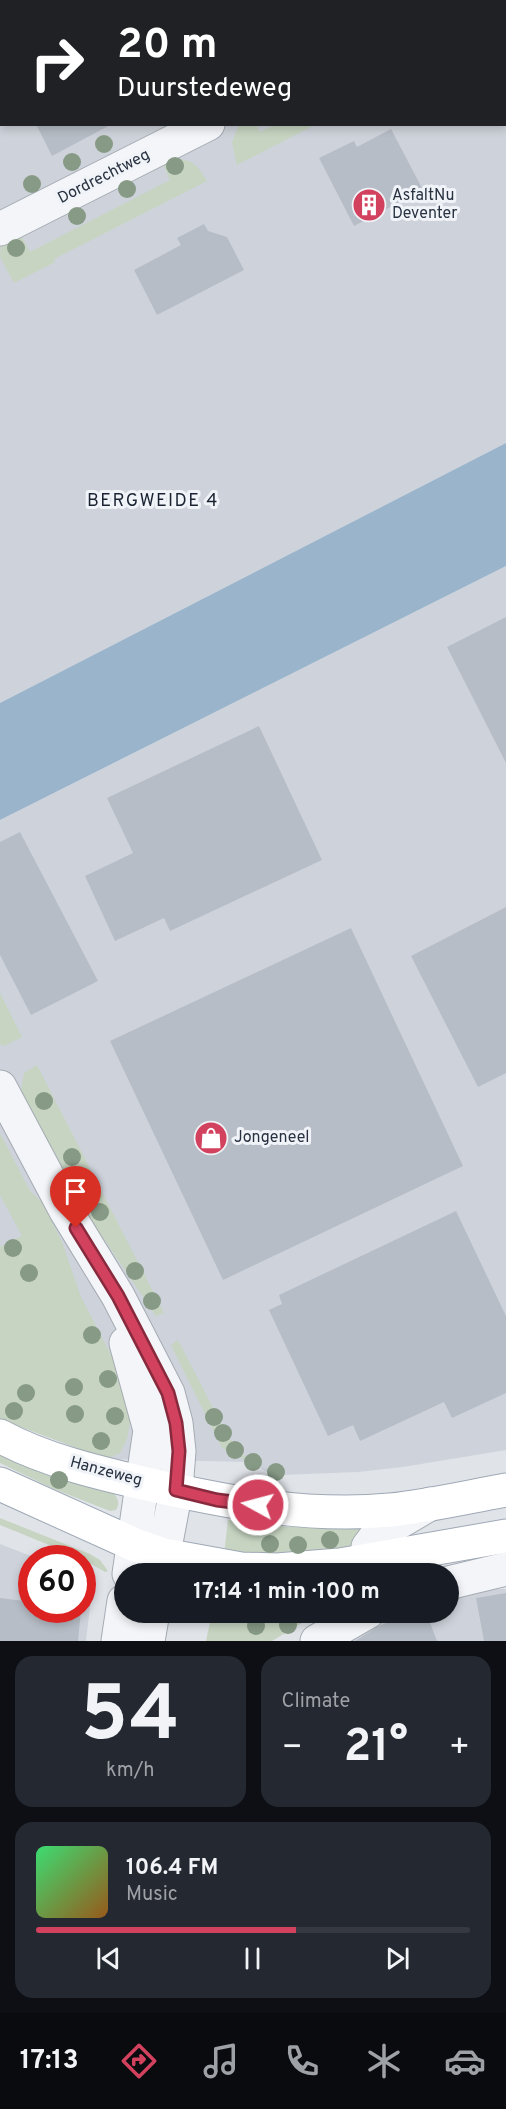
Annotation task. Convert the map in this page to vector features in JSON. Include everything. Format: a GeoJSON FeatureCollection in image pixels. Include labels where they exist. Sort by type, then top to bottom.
{"type":"FeatureCollection","features":[{"type":"Feature","properties":{"kind":"main road","name":"Hanzeweg"},"geometry":{"type":"LineString","coordinates":[[0,1436],[15,1445],[98,1472],[238,1503],[318,1511],[388,1510],[506,1490]]}},
{"type":"Feature","properties":{"kind":"main road"},"geometry":{"type":"LineString","coordinates":[[0,1484],[147,1562],[278,1570],[369,1560],[506,1536]]}},
{"type":"Feature","properties":{"kind":"street","name":"Dordrechtweg"},"geometry":{"type":"LineString","coordinates":[[0,229],[204,126]]}},
{"type":"Feature","properties":{"kind":"street"},"geometry":{"type":"LineString","coordinates":[[0,1087],[66,1210],[118,1296],[168,1393],[176,1423],[179,1451],[176,1490],[147,1562]]}},
{"type":"Feature","properties":{"kind":"street"},"geometry":{"type":"LineString","coordinates":[[66,1210],[119,1328],[139,1384],[150,1430],[143,1483],[147,1562]]}},
{"type":"Feature","properties":{"kind":"street","name":"Hanzeweg"},"geometry":{"type":"LineString","coordinates":[[369,1560],[368,1547],[377,1535],[430,1504]]}},
{"type":"Feature","properties":{"kind":"street"},"geometry":{"type":"LineString","coordinates":[[459,1580],[506,1569]]}},
{"type":"Feature","properties":{"kind":"street"},"geometry":{"type":"LineString","coordinates":[[118,1641],[121,1623]]}},
{"type":"Feature","properties":{"kind":"street"},"geometry":{"type":"LineString","coordinates":[[148,1641],[151,1623]]}},
{"type":"Feature","properties":{"kind":"street"},"geometry":{"type":"LineString","coordinates":[[317,1641],[349,1623]]}},
{"type":"Feature","properties":{"kind":"shaded area"},"geometry":{"type":"Polygon","coordinates":[[[0,126],[506,126],[506,443],[0,703],[0,126]]]}},
{"type":"Feature","properties":{"kind":"shaded area"},"geometry":{"type":"Polygon","coordinates":[[[506,566],[506,1450],[403,1467],[358,1472],[282,1475],[270,1474],[250,1462],[106,1459],[0,1419],[0,820],[506,566]]]}},
{"type":"Feature","properties":{"kind":"shaded area"},"geometry":{"type":"Polygon","coordinates":[[[0,1544],[18,1551],[18,1623],[88,1623],[86,1641],[0,1641],[0,1544]]]}},
{"type":"Feature","properties":{"kind":"shaded area"},"geometry":{"type":"Polygon","coordinates":[[[476,1589],[506,1589],[506,1641],[325,1641],[363,1623],[459,1623],[459,1594],[476,1589]]]}},
{"type":"Feature","properties":{"kind":"green space"},"geometry":{"type":"Polygon","coordinates":[[[239,126],[257,126],[260,132],[273,126],[313,126],[237,165],[232,142],[239,126]]]}},
{"type":"Feature","properties":{"kind":"green space"},"geometry":{"type":"Polygon","coordinates":[[[171,158],[193,163],[207,181],[54,259],[55,262],[14,283],[0,257],[1,244],[21,235],[30,252],[170,180],[162,162],[171,158]]]}},
{"type":"Feature","properties":{"kind":"green space"},"geometry":{"type":"Polygon","coordinates":[[[0,993],[22,1037],[4,1046],[0,1044],[0,993]]]}},
{"type":"Feature","properties":{"kind":"green space"},"geometry":{"type":"Polygon","coordinates":[[[37,1065],[164,1313],[156,1316],[87,1214],[57,1157],[52,1159],[20,1098],[24,1073],[37,1065]]]}},
{"type":"Feature","properties":{"kind":"green space"},"geometry":{"type":"Polygon","coordinates":[[[0,1133],[30,1191],[44,1204],[62,1242],[81,1297],[126,1384],[131,1416],[127,1439],[120,1453],[106,1459],[0,1419],[0,1247],[22,1236],[0,1195],[0,1133]]]}},
{"type":"Feature","properties":{"kind":"green space"},"geometry":{"type":"Polygon","coordinates":[[[178,1340],[227,1435],[250,1462],[222,1448],[171,1345],[178,1340]]]}},
{"type":"Feature","properties":{"kind":"green space"},"geometry":{"type":"Polygon","coordinates":[[[0,1445],[108,1488],[115,1495],[118,1507],[110,1511],[54,1489],[0,1463],[0,1445]]]}},
{"type":"Feature","properties":{"kind":"green space"},"geometry":{"type":"Polygon","coordinates":[[[0,1518],[68,1545],[49,1545],[0,1525],[0,1518]]]}},
{"type":"Feature","properties":{"kind":"green space"},"geometry":{"type":"Polygon","coordinates":[[[228,1520],[288,1527],[368,1527],[350,1551],[309,1558],[224,1554],[228,1520]]]}},
{"type":"Feature","properties":{"kind":"green space"},"geometry":{"type":"Polygon","coordinates":[[[96,1558],[108,1571],[105,1572],[96,1567],[96,1558]]]}},
{"type":"Feature","properties":{"kind":"green space"},"geometry":{"type":"Polygon","coordinates":[[[210,1623],[302,1623],[272,1641],[206,1641],[210,1623]]]}},
{"type":"Feature","properties":{"kind":"water"},"geometry":{"type":"Polygon","coordinates":[[[506,443],[506,566],[0,820],[0,703],[506,443]]]}},
{"type":"Feature","properties":{"kind":"building"},"geometry":{"type":"Polygon","coordinates":[[[37,126],[108,126],[52,156],[37,126]]]}},
{"type":"Feature","properties":{"kind":"building","name":"AsfaltNu Deventer"},"geometry":{"type":"Polygon","coordinates":[[[391,129],[423,190],[354,226],[319,158],[354,141],[357,147],[391,129]]]}},
{"type":"Feature","properties":{"kind":"building"},"geometry":{"type":"Polygon","coordinates":[[[204,224],[208,231],[227,237],[244,270],[157,315],[134,270],[181,245],[177,238],[204,224]]]}},
{"type":"Feature","properties":{"kind":"building"},"geometry":{"type":"Polygon","coordinates":[[[506,617],[506,763],[447,647],[506,617]]]}},
{"type":"Feature","properties":{"kind":"building"},"geometry":{"type":"Polygon","coordinates":[[[259,726],[322,860],[170,931],[164,918],[115,941],[85,876],[133,853],[107,798],[259,726]]]}},
{"type":"Feature","properties":{"kind":"building"},"geometry":{"type":"Polygon","coordinates":[[[20,832],[98,981],[31,1015],[0,955],[0,842],[20,832]]]}},
{"type":"Feature","properties":{"kind":"building"},"geometry":{"type":"Polygon","coordinates":[[[506,907],[506,1073],[478,1087],[411,956],[506,907]]]}},
{"type":"Feature","properties":{"kind":"building"},"geometry":{"type":"Polygon","coordinates":[[[351,928],[463,1166],[223,1280],[110,1041],[351,928]]]}},
{"type":"Feature","properties":{"kind":"building"},"geometry":{"type":"Polygon","coordinates":[[[456,1211],[506,1316],[506,1393],[452,1418],[444,1402],[360,1441],[353,1425],[328,1436],[269,1310],[282,1304],[279,1295],[456,1211]]]}},
{"type":"Feature","properties":{"kind":"building"},"geometry":{"type":"Polygon","coordinates":[[[506,1593],[506,1641],[484,1641],[476,1598],[506,1593]]]}},
{"type":"Feature","properties":{"kind":"building"},"geometry":{"type":"Polygon","coordinates":[[[0,1598],[18,1600],[18,1623],[80,1623],[78,1641],[0,1641],[0,1598]]]}},
{"type":"Feature","properties":{"kind":"building"},"geometry":{"type":"Polygon","coordinates":[[[386,1623],[430,1623],[437,1641],[355,1641],[386,1623]]]}},
{"type":"Feature","properties":{"kind":"place","name":"AsfaltNu Deventer"},"geometry":{"type":"Point","coordinates":[369,205]}},
{"type":"Feature","properties":{"kind":"place","name":"Jongeneel"},"geometry":{"type":"Point","coordinates":[211,1138]}},
{"type":"Feature","properties":{"kind":"district","name":"BERGWEIDE 4"},"geometry":{"type":"Point","coordinates":[153,501]}},
{"type":"Feature","properties":{"kind":"route"},"geometry":{"type":"LineString","coordinates":[[76,1228],[118,1296],[168,1393],[176,1423],[179,1451],[176,1490],[217,1500],[258,1505]]}}]}
